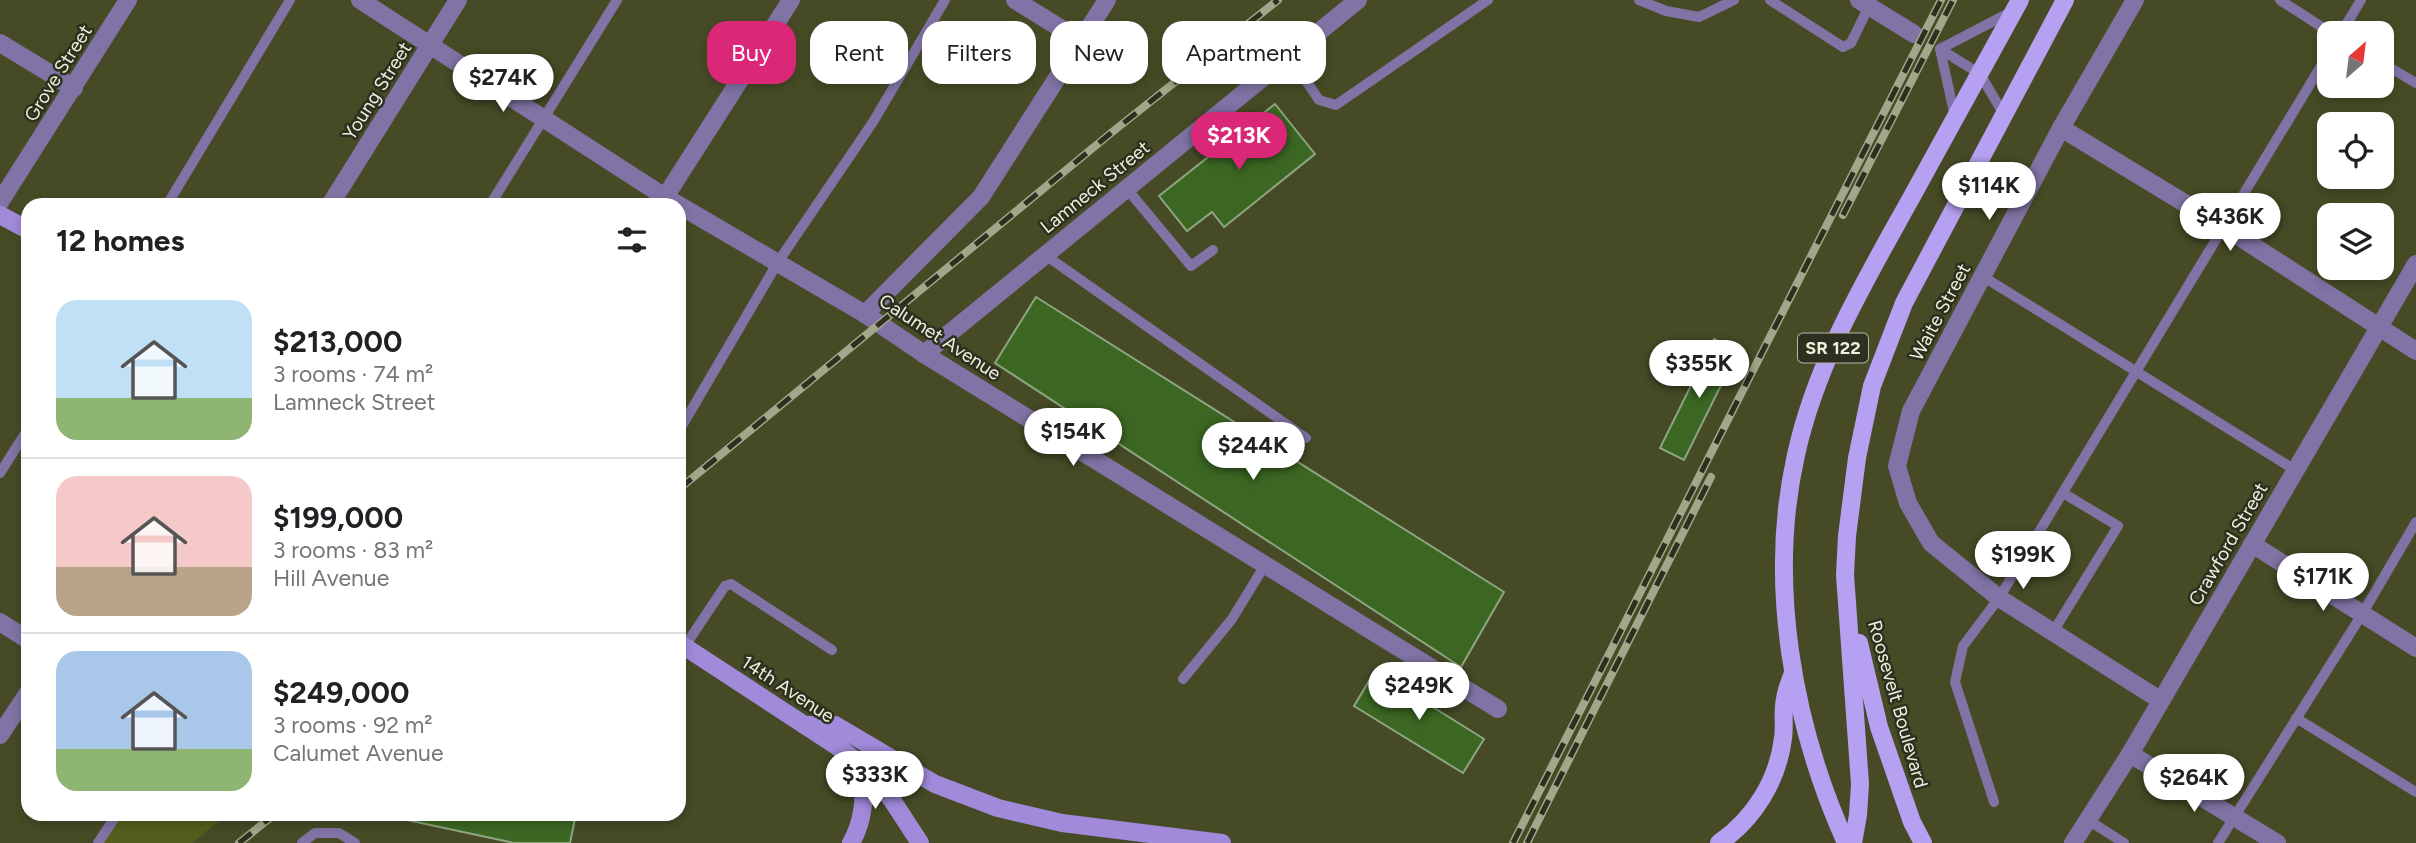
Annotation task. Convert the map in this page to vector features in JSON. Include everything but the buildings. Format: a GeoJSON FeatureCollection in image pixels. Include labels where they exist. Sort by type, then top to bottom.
{"type":"FeatureCollection","features":[{"type":"Feature","properties":{"kind":"main road","name":"SR 122"},"geometry":{"type":"LineString","coordinates":[[1850,616],[1845,575],[1847,536],[1857,458],[1872,386],[1904,303],[2065,0]]}},
{"type":"Feature","properties":{"kind":"main road","name":"SR 122"},"geometry":{"type":"LineString","coordinates":[[1846,843],[1818,772],[1793,673],[1785,579],[1788,495],[1808,410],[1853,304],[2017,5]]}},
{"type":"Feature","properties":{"kind":"main road"},"geometry":{"type":"LineString","coordinates":[[0,215],[21,226]]}},
{"type":"Feature","properties":{"kind":"main road"},"geometry":{"type":"LineString","coordinates":[[1850,616],[1860,784],[1853,843]]}},
{"type":"Feature","properties":{"kind":"main road","name":"Roosevelt Boulevard"},"geometry":{"type":"LineString","coordinates":[[1850,616],[1864,661],[1879,727],[1912,822],[1923,843]]}},
{"type":"Feature","properties":{"kind":"main road","name":"14th Avenue"},"geometry":{"type":"LineString","coordinates":[[686,652],[804,725],[864,768],[892,800],[920,843]]}},
{"type":"Feature","properties":{"kind":"main road"},"geometry":{"type":"LineString","coordinates":[[1719,843],[1747,819],[1765,794],[1776,769],[1783,738],[1785,699],[1793,673]]}},
{"type":"Feature","properties":{"kind":"main road"},"geometry":{"type":"LineString","coordinates":[[804,725],[835,725],[935,784],[998,808],[1062,823],[1222,843]]}},
{"type":"Feature","properties":{"kind":"main road"},"geometry":{"type":"LineString","coordinates":[[851,843],[864,809],[864,768]]}},
{"type":"Feature","properties":{"kind":"street","name":"Grove Street"},"geometry":{"type":"LineString","coordinates":[[0,202],[128,0]]}},
{"type":"Feature","properties":{"kind":"street","name":"Calumet Avenue"},"geometry":{"type":"LineString","coordinates":[[360,0],[543,117],[659,198]]}},
{"type":"Feature","properties":{"kind":"street","name":"Young Street"},"geometry":{"type":"LineString","coordinates":[[334,198],[458,0]]}},
{"type":"Feature","properties":{"kind":"street"},"geometry":{"type":"LineString","coordinates":[[665,198],[791,0]]}},
{"type":"Feature","properties":{"kind":"street"},"geometry":{"type":"LineString","coordinates":[[1015,0],[1050,22]]}},
{"type":"Feature","properties":{"kind":"street"},"geometry":{"type":"LineString","coordinates":[[1093,21],[1107,0]]}},
{"type":"Feature","properties":{"kind":"street","name":"Lamneck Street"},"geometry":{"type":"LineString","coordinates":[[1326,26],[1358,0]]}},
{"type":"Feature","properties":{"kind":"street","name":"Waite Street"},"geometry":{"type":"LineString","coordinates":[[1999,598],[1931,543],[1908,503],[1897,466],[1911,411],[2060,128],[2135,0]]}},
{"type":"Feature","properties":{"kind":"street"},"geometry":{"type":"LineString","coordinates":[[1864,3],[1914,34]]}},
{"type":"Feature","properties":{"kind":"street"},"geometry":{"type":"LineString","coordinates":[[0,43],[74,89]]}},
{"type":"Feature","properties":{"kind":"street"},"geometry":{"type":"LineString","coordinates":[[865,314],[981,197],[1053,84]]}},
{"type":"Feature","properties":{"kind":"street","name":"Lamneck Street"},"geometry":{"type":"LineString","coordinates":[[925,354],[1255,84]]}},
{"type":"Feature","properties":{"kind":"street"},"geometry":{"type":"LineString","coordinates":[[2060,128],[2224,227],[2416,351]]}},
{"type":"Feature","properties":{"kind":"street","name":"Calumet Avenue"},"geometry":{"type":"LineString","coordinates":[[686,213],[778,262],[865,314],[925,354],[1498,709]]}},
{"type":"Feature","properties":{"kind":"street","name":"Crawford Street"},"geometry":{"type":"LineString","coordinates":[[2074,843],[2130,754],[2416,264]]}},
{"type":"Feature","properties":{"kind":"street"},"geometry":{"type":"LineString","coordinates":[[2252,544],[2416,648]]}},
{"type":"Feature","properties":{"kind":"street"},"geometry":{"type":"LineString","coordinates":[[1999,598],[2160,700]]}},
{"type":"Feature","properties":{"kind":"street"},"geometry":{"type":"LineString","coordinates":[[0,622],[21,636]]}},
{"type":"Feature","properties":{"kind":"street"},"geometry":{"type":"LineString","coordinates":[[0,735],[21,704]]}},
{"type":"Feature","properties":{"kind":"street"},"geometry":{"type":"LineString","coordinates":[[2130,754],[2277,843]]}},
{"type":"Feature","properties":{"kind":"lane"},"geometry":{"type":"LineString","coordinates":[[171,198],[290,0]]}},
{"type":"Feature","properties":{"kind":"lane"},"geometry":{"type":"LineString","coordinates":[[494,198],[617,0]]}},
{"type":"Feature","properties":{"kind":"lane"},"geometry":{"type":"LineString","coordinates":[[686,419],[778,262],[873,122],[945,0]]}},
{"type":"Feature","properties":{"kind":"lane"},"geometry":{"type":"LineString","coordinates":[[1307,84],[1318,100],[1336,104],[1488,0]]}},
{"type":"Feature","properties":{"kind":"lane"},"geometry":{"type":"LineString","coordinates":[[1639,0],[1666,11],[1699,17],[1734,0]]}},
{"type":"Feature","properties":{"kind":"lane"},"geometry":{"type":"LineString","coordinates":[[1770,0],[1843,47],[1851,43],[1864,3]]}},
{"type":"Feature","properties":{"kind":"lane"},"geometry":{"type":"LineString","coordinates":[[2280,0],[2317,24]]}},
{"type":"Feature","properties":{"kind":"lane"},"geometry":{"type":"LineString","coordinates":[[2348,21],[2361,0]]}},
{"type":"Feature","properties":{"kind":"lane"},"geometry":{"type":"LineString","coordinates":[[1940,49],[2017,5]]}},
{"type":"Feature","properties":{"kind":"lane"},"geometry":{"type":"LineString","coordinates":[[1940,49],[1980,74],[2003,113]]}},
{"type":"Feature","properties":{"kind":"lane"},"geometry":{"type":"LineString","coordinates":[[1940,49],[1956,119]]}},
{"type":"Feature","properties":{"kind":"lane"},"geometry":{"type":"LineString","coordinates":[[2394,70],[2416,83]]}},
{"type":"Feature","properties":{"kind":"lane"},"geometry":{"type":"LineString","coordinates":[[1994,802],[1955,682],[1963,646],[1999,598],[2317,73]]}},
{"type":"Feature","properties":{"kind":"lane"},"geometry":{"type":"LineString","coordinates":[[1127,188],[1191,266],[1213,250]]}},
{"type":"Feature","properties":{"kind":"lane"},"geometry":{"type":"LineString","coordinates":[[1045,255],[1307,438]]}},
{"type":"Feature","properties":{"kind":"lane"},"geometry":{"type":"LineString","coordinates":[[1982,276],[2295,470]]}},
{"type":"Feature","properties":{"kind":"lane"},"geometry":{"type":"LineString","coordinates":[[0,473],[21,440]]}},
{"type":"Feature","properties":{"kind":"lane"},"geometry":{"type":"LineString","coordinates":[[2053,632],[2118,526],[2063,493]]}},
{"type":"Feature","properties":{"kind":"lane"},"geometry":{"type":"LineString","coordinates":[[2218,843],[2416,522]]}},
{"type":"Feature","properties":{"kind":"lane"},"geometry":{"type":"LineString","coordinates":[[1182,679],[1232,620],[1265,565]]}},
{"type":"Feature","properties":{"kind":"lane"},"geometry":{"type":"LineString","coordinates":[[686,640],[725,586],[731,583],[832,650]]}},
{"type":"Feature","properties":{"kind":"lane"},"geometry":{"type":"LineString","coordinates":[[2296,718],[2416,792]]}},
{"type":"Feature","properties":{"kind":"lane"},"geometry":{"type":"LineString","coordinates":[[2088,820],[2124,843]]}},
{"type":"Feature","properties":{"kind":"lane"},"geometry":{"type":"LineString","coordinates":[[98,843],[112,821]]}},
{"type":"Feature","properties":{"kind":"lane"},"geometry":{"type":"LineString","coordinates":[[302,843],[314,832],[339,833],[355,843]]}},
{"type":"Feature","properties":{"kind":"green space"},"geometry":{"type":"Polygon","coordinates":[[[112,821],[219,821],[192,843],[98,843],[112,821]]]}},
{"type":"Feature","properties":{"kind":"railway"},"geometry":{"type":"LineString","coordinates":[[686,483],[1111,133],[1278,0]]}},
{"type":"Feature","properties":{"kind":"railway"},"geometry":{"type":"LineString","coordinates":[[1513,843],[1941,0]]}},
{"type":"Feature","properties":{"kind":"railway"},"geometry":{"type":"LineString","coordinates":[[1843,215],[1953,0]]}},
{"type":"Feature","properties":{"kind":"railway"},"geometry":{"type":"LineString","coordinates":[[1527,843],[1711,477]]}},
{"type":"Feature","properties":{"kind":"railway"},"geometry":{"type":"LineString","coordinates":[[239,843],[266,821]]}}]}
